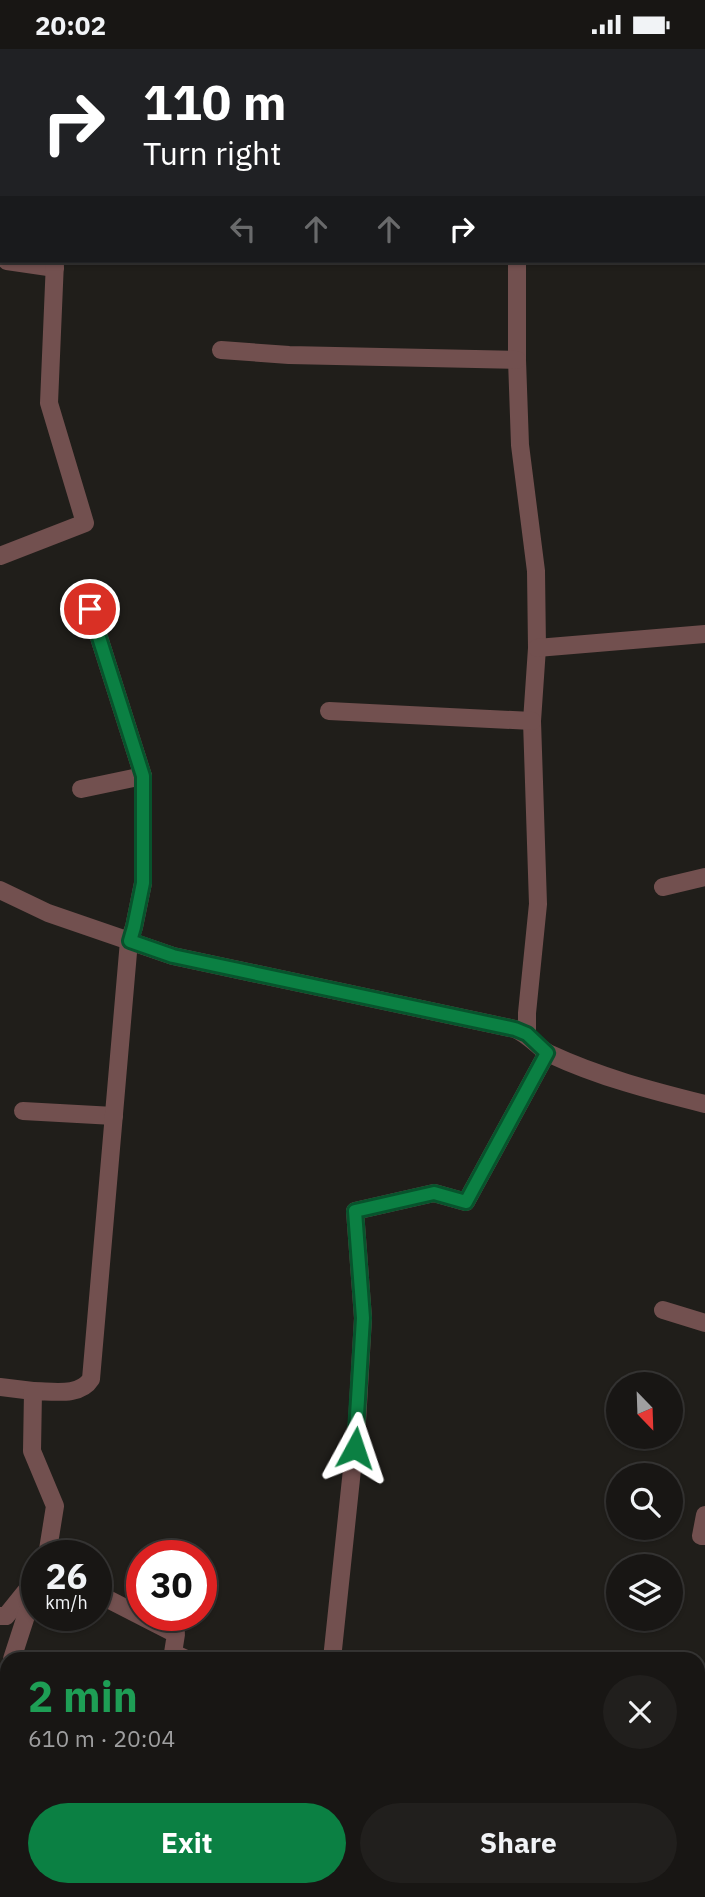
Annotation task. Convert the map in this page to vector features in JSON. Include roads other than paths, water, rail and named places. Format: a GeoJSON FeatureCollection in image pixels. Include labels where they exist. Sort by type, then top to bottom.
{"type":"FeatureCollection","features":[{"type":"Feature","properties":{"kind":"street"},"geometry":{"type":"LineString","coordinates":[[0,556],[85,523],[49,403],[55,265],[34,263]]}},
{"type":"Feature","properties":{"kind":"street"},"geometry":{"type":"LineString","coordinates":[[517,263],[520,445],[536,571],[537,648],[532,721],[538,904],[527,1034]]}},
{"type":"Feature","properties":{"kind":"street"},"geometry":{"type":"LineString","coordinates":[[221,350],[289,355],[517,359]]}},
{"type":"Feature","properties":{"kind":"street"},"geometry":{"type":"LineString","coordinates":[[0,1387],[33,1391],[79,1390],[87,1386],[91,1379],[130,941],[143,883],[143,776],[90,609]]}},
{"type":"Feature","properties":{"kind":"street"},"geometry":{"type":"LineString","coordinates":[[537,648],[705,634]]}},
{"type":"Feature","properties":{"kind":"street"},"geometry":{"type":"LineString","coordinates":[[329,711],[532,721]]}},
{"type":"Feature","properties":{"kind":"street"},"geometry":{"type":"LineString","coordinates":[[81,789],[143,776]]}},
{"type":"Feature","properties":{"kind":"street"},"geometry":{"type":"LineString","coordinates":[[663,887],[705,877]]}},
{"type":"Feature","properties":{"kind":"street"},"geometry":{"type":"LineString","coordinates":[[0,890],[48,913],[173,956],[515,1029],[527,1034],[547,1053],[604,1075],[705,1104]]}},
{"type":"Feature","properties":{"kind":"street"},"geometry":{"type":"LineString","coordinates":[[333,1652],[358,1422],[363,1318],[355,1211],[434,1193],[466,1202],[547,1053]]}},
{"type":"Feature","properties":{"kind":"street"},"geometry":{"type":"LineString","coordinates":[[23,1111],[114,1116]]}},
{"type":"Feature","properties":{"kind":"street"},"geometry":{"type":"LineString","coordinates":[[663,1310],[705,1323]]}},
{"type":"Feature","properties":{"kind":"street"},"geometry":{"type":"LineString","coordinates":[[33,1391],[32,1451],[55,1506],[50,1540]]}},
{"type":"Feature","properties":{"kind":"street"},"geometry":{"type":"LineString","coordinates":[[705,1515],[701,1536],[705,1536]]}},
{"type":"Feature","properties":{"kind":"street"},"geometry":{"type":"LineString","coordinates":[[0,1616],[6,1616],[21,1599]]}},
{"type":"Feature","properties":{"kind":"street"},"geometry":{"type":"LineString","coordinates":[[112,1601],[176,1634],[173,1652]]}},
{"type":"Feature","properties":{"kind":"street"},"geometry":{"type":"LineString","coordinates":[[14,1652],[21,1631]]}}]}
